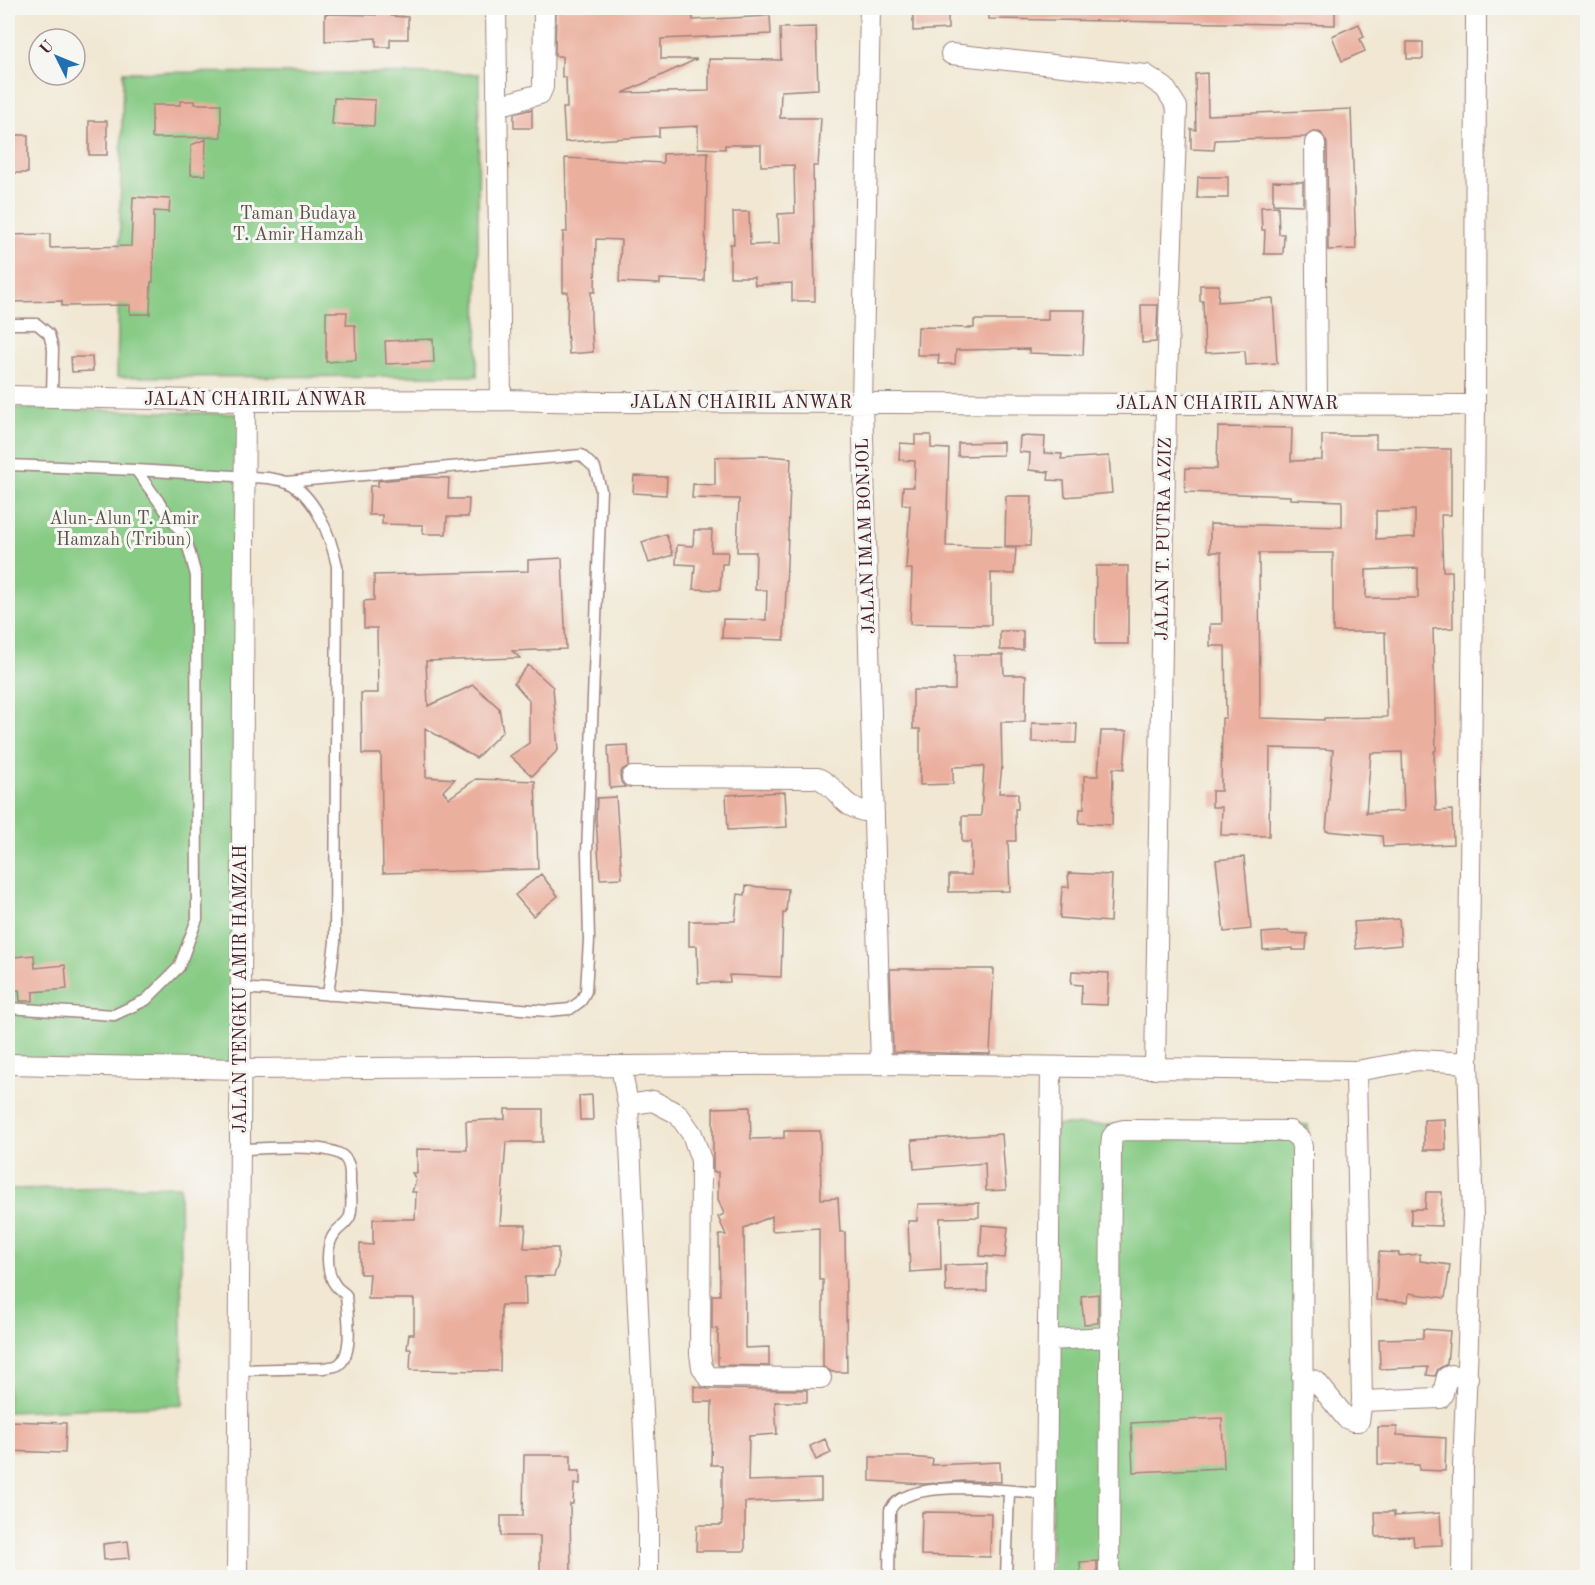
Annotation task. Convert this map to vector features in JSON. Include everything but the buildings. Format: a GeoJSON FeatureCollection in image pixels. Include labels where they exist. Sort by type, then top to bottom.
{"type":"FeatureCollection","features":[{"type":"Feature","properties":{"kind":"street"},"geometry":{"type":"LineString","coordinates":[[496,8],[501,400]]}},
{"type":"Feature","properties":{"kind":"street"},"geometry":{"type":"LineString","coordinates":[[498,106],[540,94],[543,87],[544,8]]}},
{"type":"Feature","properties":{"kind":"street","name":"JALAN IMAM BONJOL"},"geometry":{"type":"LineString","coordinates":[[870,8],[862,403],[880,1064]]}},
{"type":"Feature","properties":{"kind":"street"},"geometry":{"type":"LineString","coordinates":[[1462,1578],[1463,1467],[1473,1215],[1468,1063],[1475,405],[1476,8]]}},
{"type":"Feature","properties":{"kind":"street","name":"JALAN T. PUTRA AZIZ"},"geometry":{"type":"LineString","coordinates":[[951,54],[1146,75],[1165,88],[1178,107],[1166,404],[1155,1069]]}},
{"type":"Feature","properties":{"kind":"street"},"geometry":{"type":"LineString","coordinates":[[1315,143],[1317,405]]}},
{"type":"Feature","properties":{"kind":"street","name":"JALAN CHAIRIL ANWAR"},"geometry":{"type":"LineString","coordinates":[[8,396],[245,401],[501,400],[1475,405]]}},
{"type":"Feature","properties":{"kind":"street","name":"JALAN TENGKU AMIR HAMZAH"},"geometry":{"type":"LineString","coordinates":[[237,1578],[245,401]]}},
{"type":"Feature","properties":{"kind":"street"},"geometry":{"type":"LineString","coordinates":[[632,777],[818,778],[830,785],[843,802],[856,811],[874,813]]}},
{"type":"Feature","properties":{"kind":"street"},"geometry":{"type":"LineString","coordinates":[[8,1064],[240,1069],[880,1064],[1356,1071],[1419,1060],[1468,1063]]}},
{"type":"Feature","properties":{"kind":"street"},"geometry":{"type":"LineString","coordinates":[[621,1066],[628,1105],[648,1503],[648,1578]]}},
{"type":"Feature","properties":{"kind":"street"},"geometry":{"type":"LineString","coordinates":[[1045,1578],[1051,1068]]}},
{"type":"Feature","properties":{"kind":"street"},"geometry":{"type":"LineString","coordinates":[[1302,1377],[1317,1381],[1346,1418],[1359,1421],[1362,1401],[1356,1071]]}},
{"type":"Feature","properties":{"kind":"street"},"geometry":{"type":"LineString","coordinates":[[628,1105],[653,1101],[678,1114],[692,1134],[701,1160],[700,1354],[702,1367],[708,1377],[821,1378]]}},
{"type":"Feature","properties":{"kind":"street"},"geometry":{"type":"LineString","coordinates":[[1109,1578],[1112,1137],[1116,1132],[1124,1130],[1290,1131],[1300,1138],[1302,1147],[1303,1578]]}},
{"type":"Feature","properties":{"kind":"street"},"geometry":{"type":"LineString","coordinates":[[1048,1340],[1111,1337]]}},
{"type":"Feature","properties":{"kind":"street"},"geometry":{"type":"LineString","coordinates":[[1362,1401],[1440,1398],[1447,1377],[1452,1375],[1468,1378]]}},
{"type":"Feature","properties":{"kind":"lane"},"geometry":{"type":"LineString","coordinates":[[8,324],[37,324],[49,334],[53,350],[52,397]]}},
{"type":"Feature","properties":{"kind":"lane"},"geometry":{"type":"LineString","coordinates":[[8,465],[268,478],[287,482],[581,455],[595,468],[601,490],[587,854],[589,940],[586,991],[581,1001],[570,1009],[548,1011],[241,988]]}},
{"type":"Feature","properties":{"kind":"lane"},"geometry":{"type":"LineString","coordinates":[[8,1008],[114,1015],[146,1000],[179,967],[197,919],[196,576],[186,539],[136,470]]}},
{"type":"Feature","properties":{"kind":"lane"},"geometry":{"type":"LineString","coordinates":[[287,482],[303,494],[322,521],[332,543],[337,566],[335,942],[328,995]]}},
{"type":"Feature","properties":{"kind":"lane"},"geometry":{"type":"LineString","coordinates":[[238,1370],[324,1368],[337,1366],[343,1359],[349,1341],[346,1295],[336,1286],[332,1278],[329,1243],[335,1232],[349,1218],[351,1203],[349,1163],[344,1156],[336,1152],[304,1147],[239,1149]]}},
{"type":"Feature","properties":{"kind":"lane"},"geometry":{"type":"LineString","coordinates":[[889,1578],[890,1510],[900,1497],[947,1489],[971,1488],[1046,1494]]}},
{"type":"Feature","properties":{"kind":"lane"},"geometry":{"type":"LineString","coordinates":[[1006,1578],[1010,1491]]}},
{"type":"Feature","properties":{"kind":"green space","name":"Taman Budaya T. Amir Hamzah"},"geometry":{"type":"Polygon","coordinates":[[[123,72],[479,74],[477,376],[117,377],[123,72]]]}},
{"type":"Feature","properties":{"kind":"green space","name":"Alun-Alun T. Amir Hamzah (Tribun)"},"geometry":{"type":"Polygon","coordinates":[[[8,408],[243,414],[236,1064],[8,1060],[8,408]]]}},
{"type":"Feature","properties":{"kind":"green space"},"geometry":{"type":"Polygon","coordinates":[[[1055,1125],[1308,1125],[1310,1577],[1051,1578],[1055,1125]]]}},
{"type":"Feature","properties":{"kind":"green space"},"geometry":{"type":"Polygon","coordinates":[[[180,1186],[183,1405],[8,1412],[8,1189],[180,1186]]]}}]}
